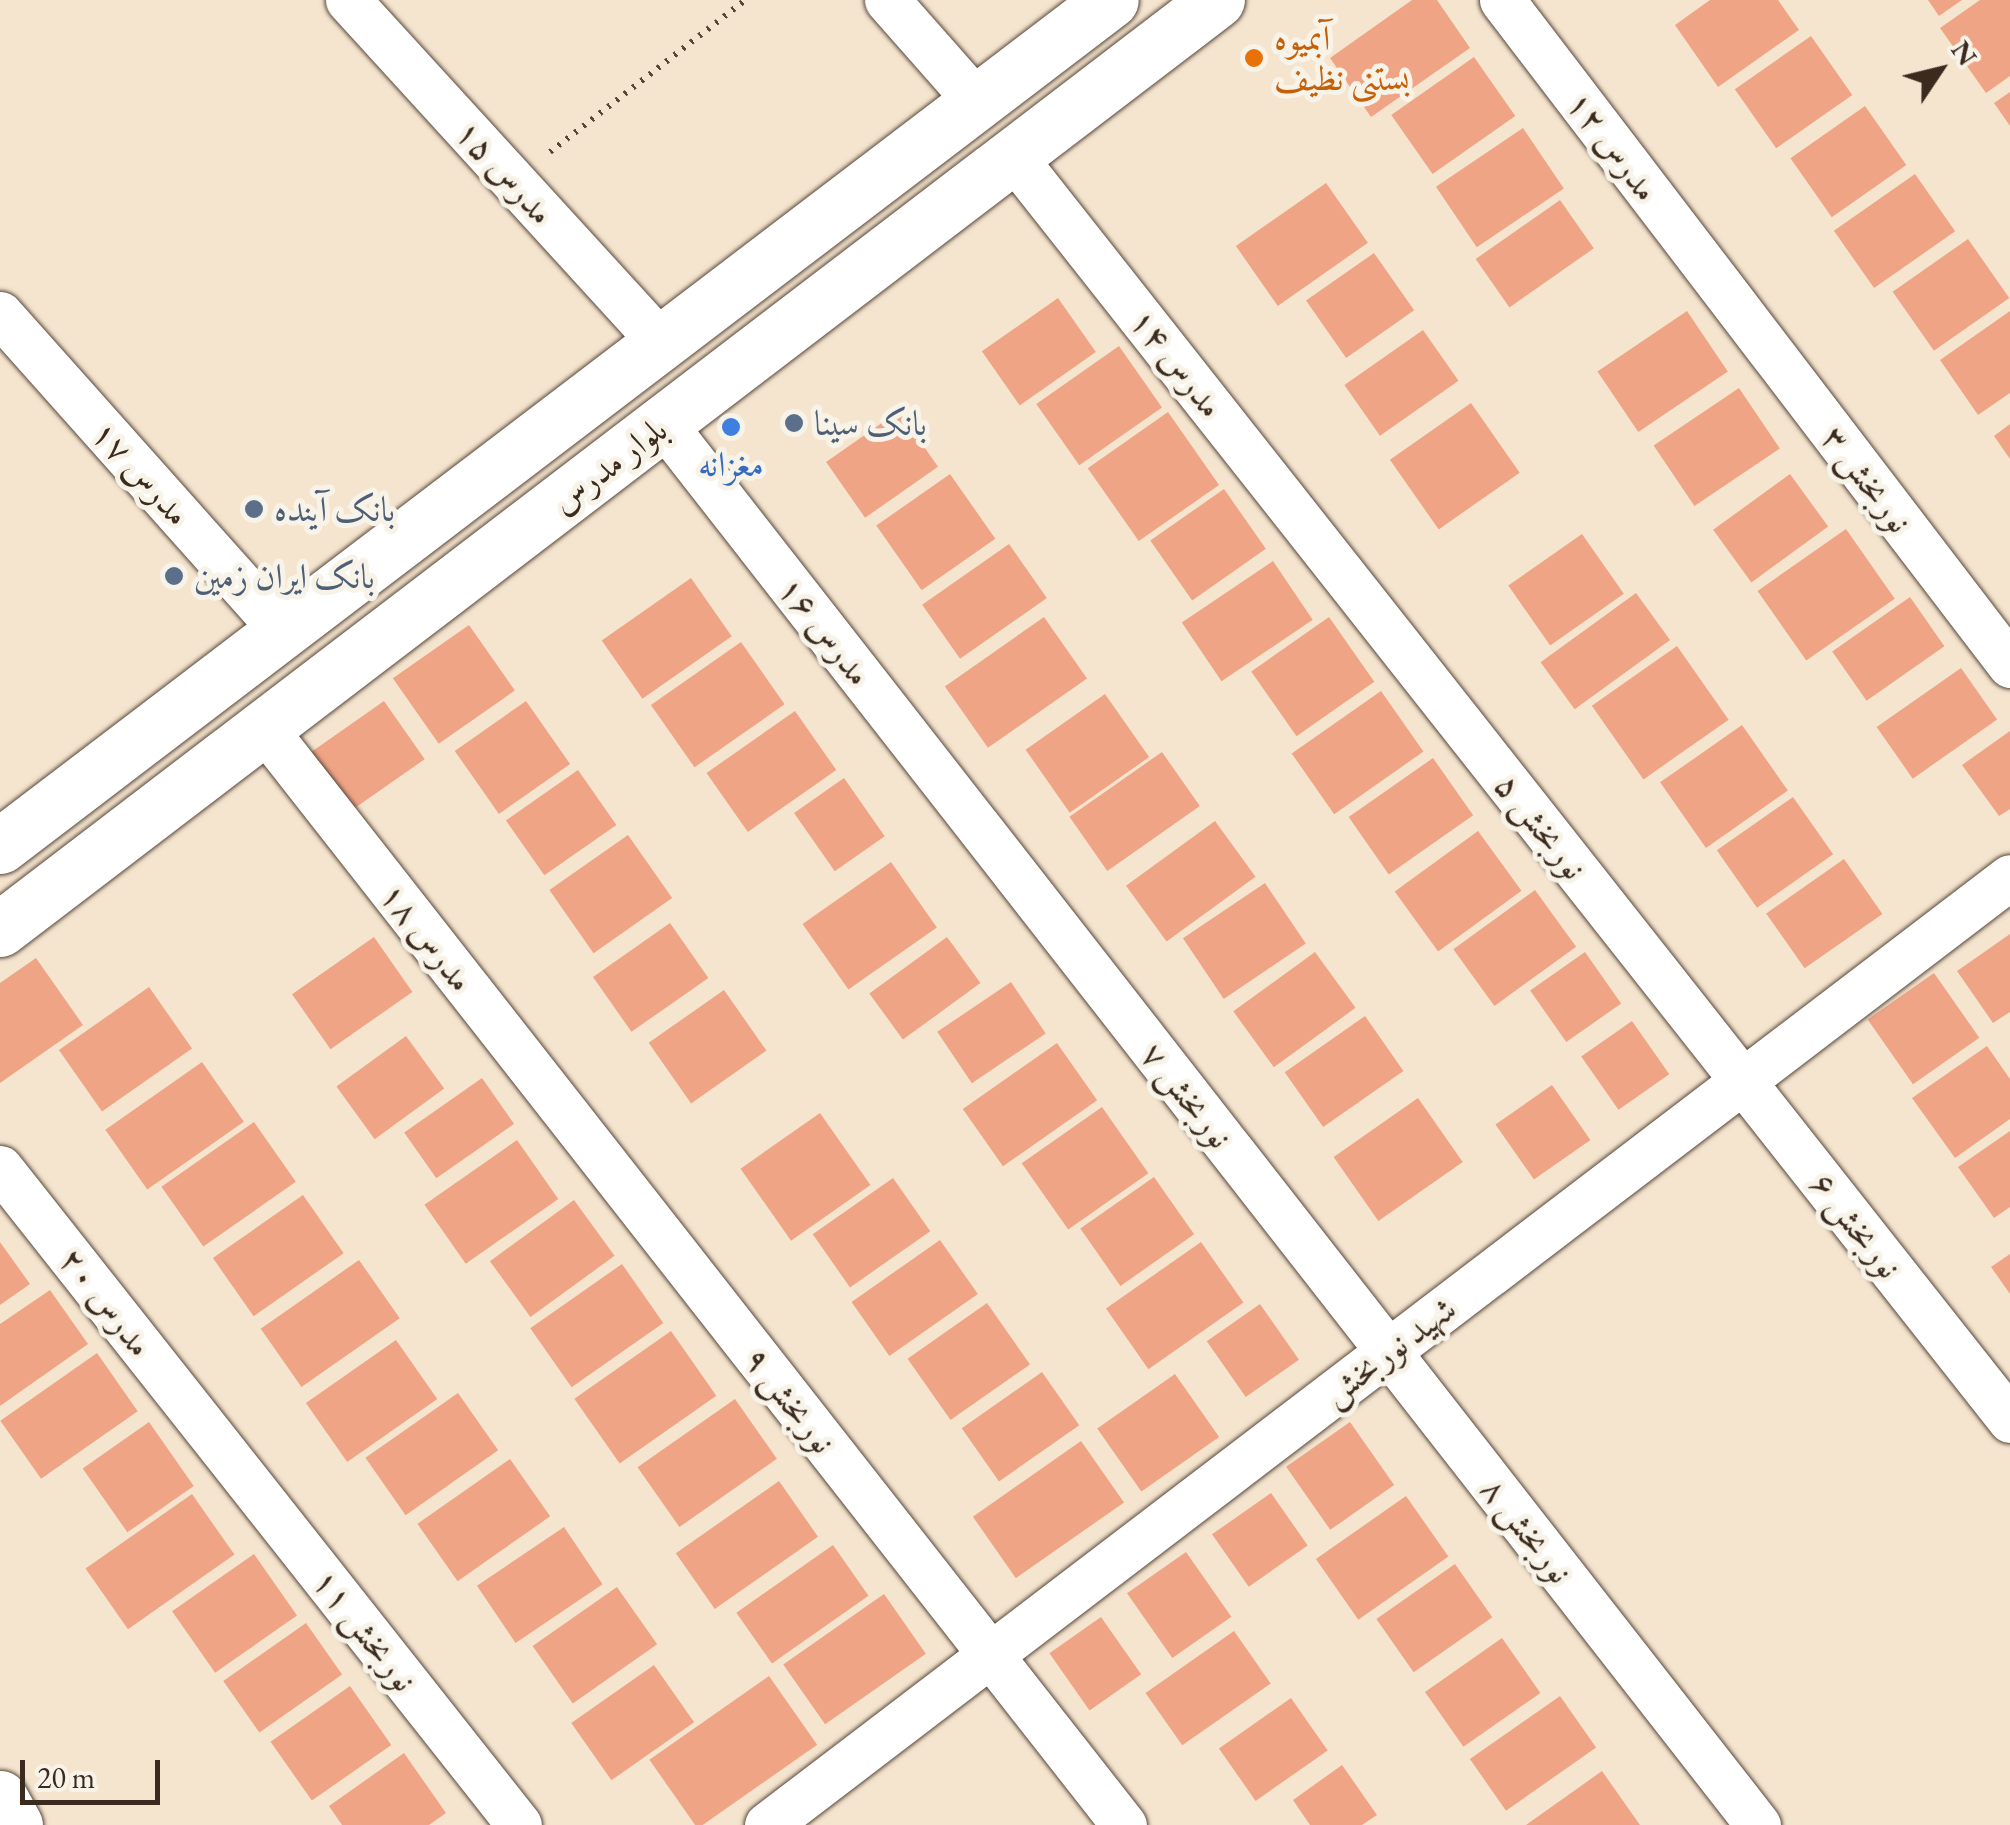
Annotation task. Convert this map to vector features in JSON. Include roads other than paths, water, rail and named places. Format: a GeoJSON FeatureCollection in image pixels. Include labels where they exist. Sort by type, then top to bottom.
{"type":"FeatureCollection","features":[{"type":"Feature","properties":{"kind":"main road","name":"بلوار مدرس"},"geometry":{"type":"LineString","coordinates":[[0,846],[1111,0]]}},
{"type":"Feature","properties":{"kind":"main road","name":"بلوار مدرس"},"geometry":{"type":"LineString","coordinates":[[0,929],[1217,0]]}},
{"type":"Feature","properties":{"kind":"main road"},"geometry":{"type":"LineString","coordinates":[[0,1798],[15,1825]]}},
{"type":"Feature","properties":{"kind":"street","name":"مدرس ۱۵"},"geometry":{"type":"LineString","coordinates":[[348,0],[661,344]]}},
{"type":"Feature","properties":{"kind":"street"},"geometry":{"type":"LineString","coordinates":[[888,0],[977,102]]}},
{"type":"Feature","properties":{"kind":"street","name":"مدرس ۱۲"},"geometry":{"type":"LineString","coordinates":[[1502,0],[1725,292]]}},
{"type":"Feature","properties":{"kind":"street","name":"مدرس ۱۴"},"geometry":{"type":"LineString","coordinates":[[1013,156],[1340,571]]}},
{"type":"Feature","properties":{"kind":"street","name":"نوربخش ۳"},"geometry":{"type":"LineString","coordinates":[[1725,292],[2010,665]]}},
{"type":"Feature","properties":{"kind":"street","name":"مدرس ۱۷"},"geometry":{"type":"LineString","coordinates":[[0,314],[282,631]]}},
{"type":"Feature","properties":{"kind":"street","name":"مدرس ۱۶"},"geometry":{"type":"LineString","coordinates":[[663,423],[986,838]]}},
{"type":"Feature","properties":{"kind":"street","name":"نوربخش ۵"},"geometry":{"type":"LineString","coordinates":[[1340,571],[1742,1081]]}},
{"type":"Feature","properties":{"kind":"street","name":"مدرس ۱۸"},"geometry":{"type":"LineString","coordinates":[[264,728],[590,1145]]}},
{"type":"Feature","properties":{"kind":"street","name":"نوربخش ۷"},"geometry":{"type":"LineString","coordinates":[[986,838],[1388,1352]]}},
{"type":"Feature","properties":{"kind":"street","name":"شهید نوربخش"},"geometry":{"type":"LineString","coordinates":[[767,1825],[2010,877]]}},
{"type":"Feature","properties":{"kind":"street","name":"نوربخش ۶"},"geometry":{"type":"LineString","coordinates":[[1742,1081],[2010,1420]]}},
{"type":"Feature","properties":{"kind":"street","name":"نوربخش ۹"},"geometry":{"type":"LineString","coordinates":[[590,1145],[1124,1825]]}},
{"type":"Feature","properties":{"kind":"street","name":"مدرس ۲۰"},"geometry":{"type":"LineString","coordinates":[[0,1168],[212,1436]]}},
{"type":"Feature","properties":{"kind":"street","name":"نوربخش ۸"},"geometry":{"type":"LineString","coordinates":[[1388,1352],[1758,1825]]}},
{"type":"Feature","properties":{"kind":"street","name":"نوربخش ۱۱"},"geometry":{"type":"LineString","coordinates":[[212,1436],[519,1825]]}},
{"type":"Feature","properties":{"kind":"place","name":"آبمیوه بستنی نظیف"},"geometry":{"type":"Point","coordinates":[1254,58]}},
{"type":"Feature","properties":{"kind":"place","name":"بانک سینا"},"geometry":{"type":"Point","coordinates":[794,423]}},
{"type":"Feature","properties":{"kind":"place","name":"مغزانه"},"geometry":{"type":"Point","coordinates":[731,427]}},
{"type":"Feature","properties":{"kind":"place","name":"بانک آینده"},"geometry":{"type":"Point","coordinates":[254,509]}},
{"type":"Feature","properties":{"kind":"place","name":"بانک ایران زمین"},"geometry":{"type":"Point","coordinates":[174,576]}}]}
